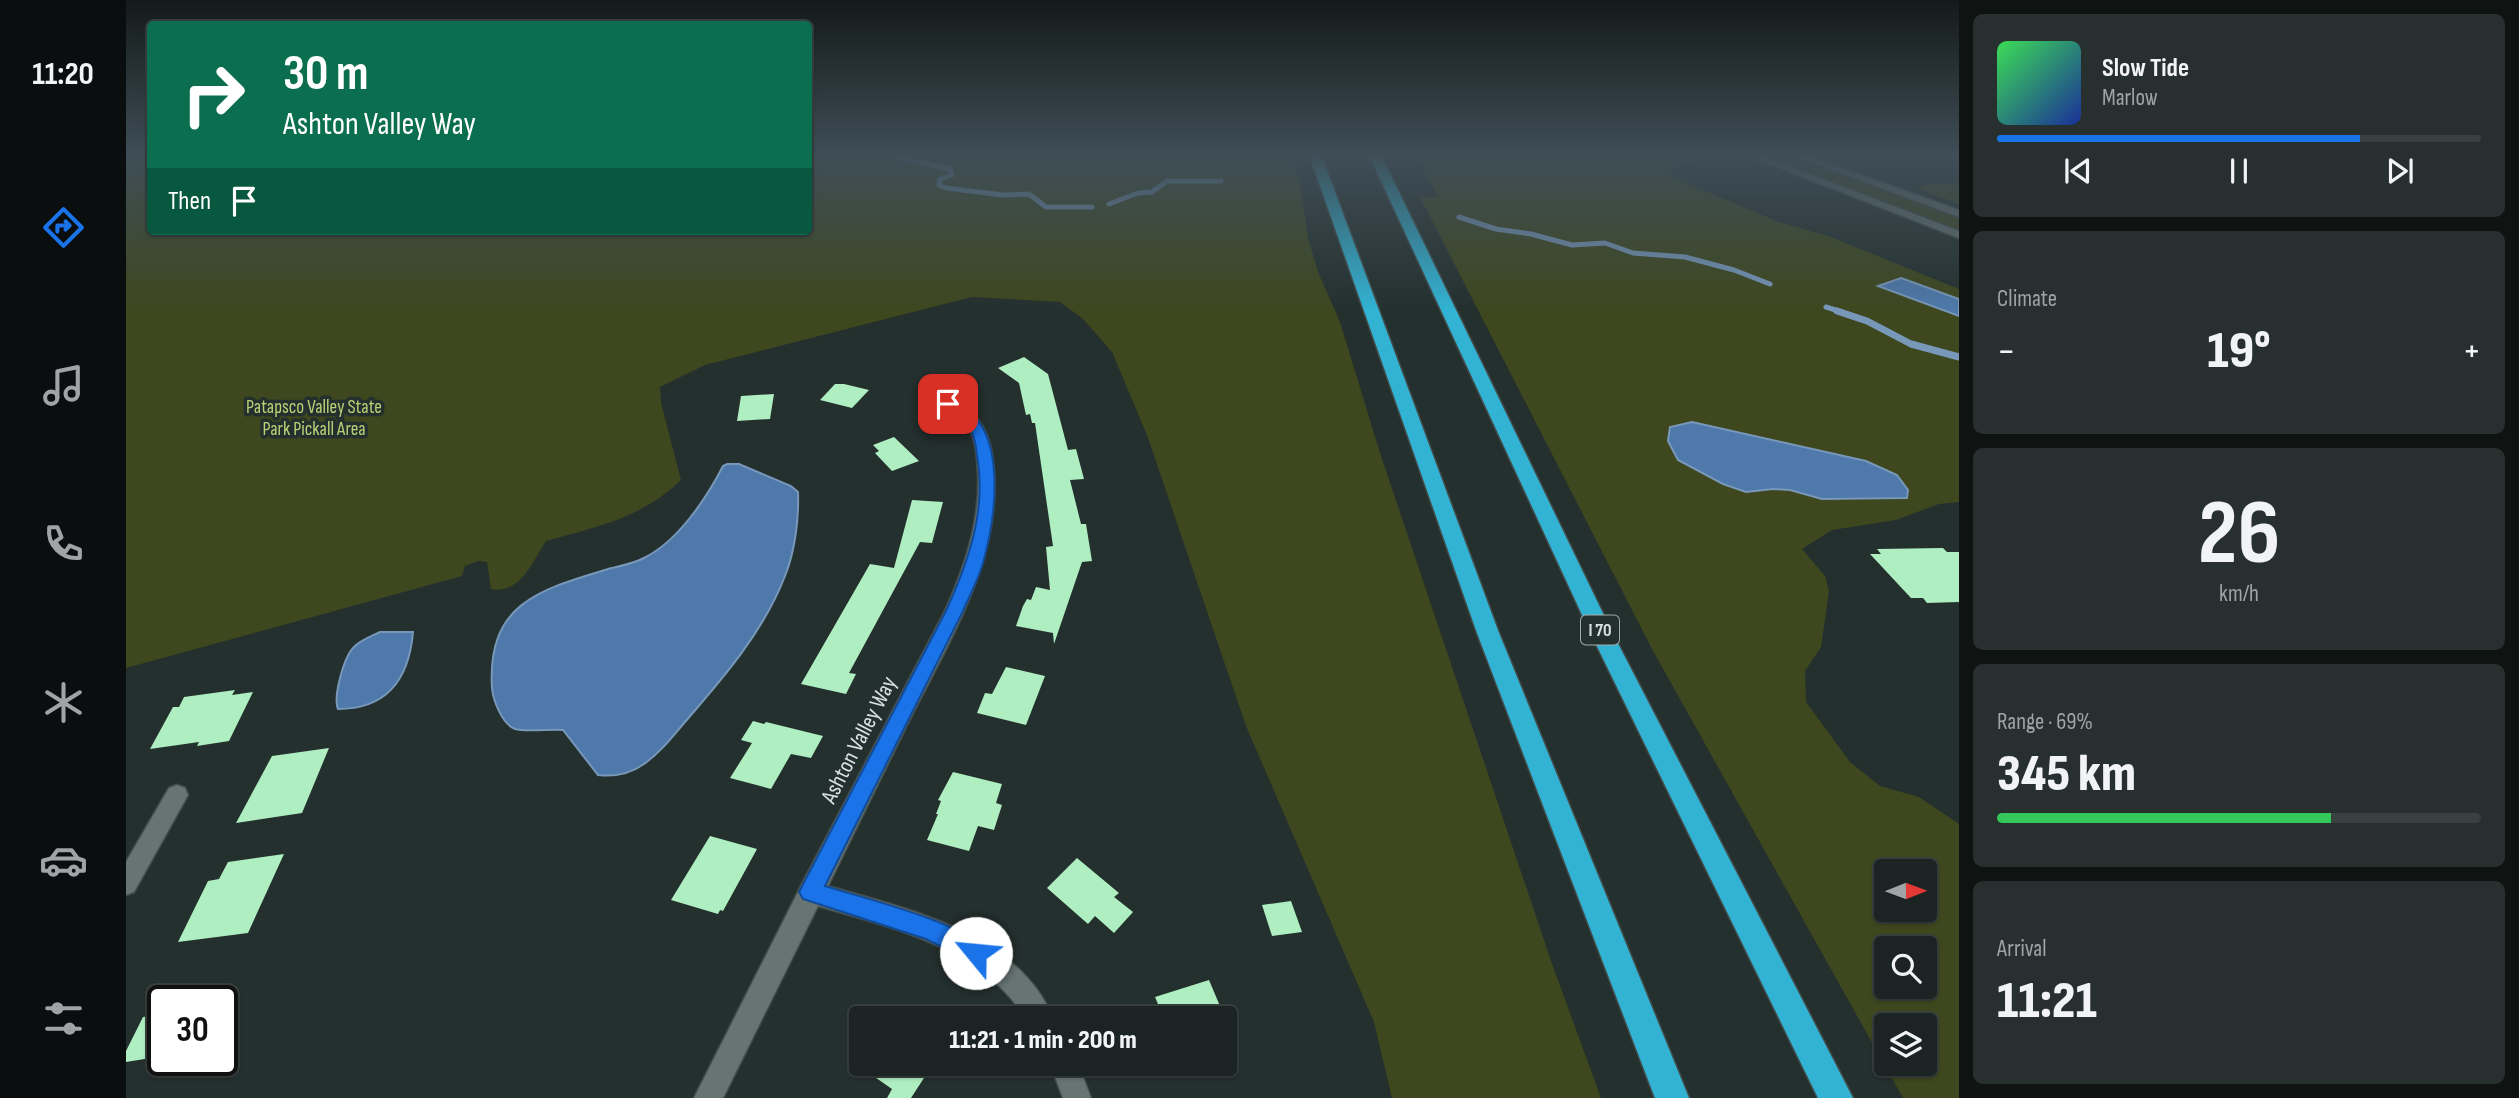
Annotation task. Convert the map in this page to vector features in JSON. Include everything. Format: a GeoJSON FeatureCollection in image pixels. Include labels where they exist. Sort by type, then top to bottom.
{"type":"FeatureCollection","features":[{"type":"Feature","properties":{"kind":"highway"},"geometry":{"type":"LineString","coordinates":[[1334,208],[1483,620],[1672,1098]]}},
{"type":"Feature","properties":{"kind":"highway","name":"I 70"},"geometry":{"type":"LineString","coordinates":[[1400,208],[1601,632],[1836,1098]]}},
{"type":"Feature","properties":{"kind":"street"},"geometry":{"type":"LineString","coordinates":[[1889,208],[1959,235]]}},
{"type":"Feature","properties":{"kind":"street","name":"Ashton Valley Way"},"geometry":{"type":"LineString","coordinates":[[708,1098],[974,567],[985,523],[987,471],[981,435],[963,413],[948,404]]}},
{"type":"Feature","properties":{"kind":"street"},"geometry":{"type":"LineString","coordinates":[[126,884],[177,795]]}},
{"type":"Feature","properties":{"kind":"street"},"geometry":{"type":"LineString","coordinates":[[810,892],[931,929],[976,953],[1020,988],[1032,1006]]}},
{"type":"Feature","properties":{"kind":"street"},"geometry":{"type":"LineString","coordinates":[[1069,1076],[1077,1098]]}},
{"type":"Feature","properties":{"kind":"green space","name":"Patapsco Valley State Park Pickall Area"},"geometry":{"type":"Polygon","coordinates":[[[126,208],[147,208],[147,235],[812,235],[812,208],[1304,208],[1308,238],[1318,272],[1340,322],[1380,453],[1551,961],[1601,1098],[1392,1098],[1374,1022],[1246,726],[1147,435],[1112,352],[1083,319],[1060,302],[972,297],[705,365],[660,387],[661,403],[681,480],[650,504],[618,520],[546,541],[525,575],[510,587],[491,589],[487,562],[478,561],[465,566],[462,576],[126,668],[126,208]]]}},
{"type":"Feature","properties":{"kind":"green space"},"geometry":{"type":"Polygon","coordinates":[[[1426,208],[1746,208],[1779,222],[1828,236],[1959,289],[1959,502],[1939,504],[1896,520],[1832,530],[1802,549],[1825,576],[1829,591],[1821,647],[1805,671],[1806,702],[1850,762],[1880,786],[1919,797],[1959,824],[1959,1098],[1903,1098],[1891,1076],[1937,1076],[1937,1013],[1874,1013],[1874,1046],[1652,649],[1426,208]]]}},
{"type":"Feature","properties":{"kind":"green space"},"geometry":{"type":"Polygon","coordinates":[[[1900,208],[1932,208],[1959,218],[1959,230],[1900,208]]]}},
{"type":"Feature","properties":{"kind":"water"},"geometry":{"type":"Polygon","coordinates":[[[1901,278],[1959,299],[1959,316],[1878,286],[1901,278]]]}},
{"type":"Feature","properties":{"kind":"water"},"geometry":{"type":"Polygon","coordinates":[[[1692,422],[1866,461],[1897,475],[1908,490],[1907,498],[1822,499],[1790,490],[1746,492],[1723,484],[1678,460],[1668,441],[1670,427],[1692,422]]]}},
{"type":"Feature","properties":{"kind":"water"},"geometry":{"type":"Polygon","coordinates":[[[739,464],[791,486],[798,492],[798,513],[791,556],[776,596],[754,635],[714,688],[655,755],[639,767],[622,774],[598,775],[563,730],[525,730],[510,726],[499,711],[492,688],[493,660],[498,637],[508,619],[522,605],[539,594],[583,577],[635,562],[656,551],[690,518],[723,466],[739,464]]]}},
{"type":"Feature","properties":{"kind":"water"},"geometry":{"type":"Polygon","coordinates":[[[380,632],[413,632],[411,649],[400,677],[382,697],[370,704],[338,709],[338,686],[347,658],[357,644],[380,632]]]}},
{"type":"Feature","properties":{"kind":"building"},"geometry":{"type":"Polygon","coordinates":[[[1024,357],[1048,374],[1068,450],[1076,449],[1084,479],[1070,480],[1081,524],[1086,524],[1092,561],[1082,562],[1054,644],[1053,633],[1016,626],[1023,606],[1027,599],[1031,600],[1036,587],[1050,590],[1046,547],[1053,546],[1035,423],[1032,423],[1030,414],[1026,415],[1019,383],[998,368],[1024,357]]]}},
{"type":"Feature","properties":{"kind":"building"},"geometry":{"type":"Polygon","coordinates":[[[835,384],[869,390],[852,408],[820,400],[835,384]]]}},
{"type":"Feature","properties":{"kind":"building"},"geometry":{"type":"Polygon","coordinates":[[[774,394],[770,419],[737,421],[741,396],[774,394]]]}},
{"type":"Feature","properties":{"kind":"building"},"geometry":{"type":"Polygon","coordinates":[[[894,437],[919,461],[892,471],[875,453],[879,451],[873,445],[894,437]]]}},
{"type":"Feature","properties":{"kind":"building"},"geometry":{"type":"Polygon","coordinates":[[[912,500],[943,502],[932,543],[920,542],[849,673],[856,674],[846,694],[801,684],[870,564],[894,568],[912,500]]]}},
{"type":"Feature","properties":{"kind":"building"},"geometry":{"type":"Polygon","coordinates":[[[1943,548],[1947,552],[1959,552],[1959,602],[1927,603],[1923,598],[1911,598],[1870,554],[1881,554],[1877,549],[1943,548]]]}},
{"type":"Feature","properties":{"kind":"building"},"geometry":{"type":"Polygon","coordinates":[[[1006,667],[1045,676],[1026,725],[977,713],[985,693],[992,694],[1006,667]]]}},
{"type":"Feature","properties":{"kind":"building"},"geometry":{"type":"Polygon","coordinates":[[[235,690],[232,695],[253,692],[229,741],[150,749],[173,707],[179,707],[184,697],[235,690]]]}},
{"type":"Feature","properties":{"kind":"building"},"geometry":{"type":"Polygon","coordinates":[[[753,721],[823,736],[811,758],[791,754],[771,789],[730,778],[752,743],[741,740],[753,721]]]}},
{"type":"Feature","properties":{"kind":"building"},"geometry":{"type":"Polygon","coordinates":[[[329,748],[302,813],[236,823],[272,756],[329,748]]]}},
{"type":"Feature","properties":{"kind":"building"},"geometry":{"type":"Polygon","coordinates":[[[953,772],[1002,784],[996,803],[1002,805],[994,830],[978,826],[969,851],[927,840],[938,814],[941,801],[938,800],[953,772]]]}},
{"type":"Feature","properties":{"kind":"building"},"geometry":{"type":"Polygon","coordinates":[[[710,836],[757,849],[723,911],[720,910],[718,914],[671,900],[710,836]]]}},
{"type":"Feature","properties":{"kind":"building"},"geometry":{"type":"Polygon","coordinates":[[[284,854],[248,933],[178,942],[208,881],[219,879],[228,862],[284,854]]]}},
{"type":"Feature","properties":{"kind":"building"},"geometry":{"type":"Polygon","coordinates":[[[1077,858],[1119,893],[1114,897],[1133,912],[1114,933],[1095,916],[1088,924],[1047,888],[1077,858]]]}},
{"type":"Feature","properties":{"kind":"building"},"geometry":{"type":"Polygon","coordinates":[[[1291,901],[1302,932],[1272,936],[1262,905],[1291,901]]]}},
{"type":"Feature","properties":{"kind":"building"},"geometry":{"type":"Polygon","coordinates":[[[1209,980],[1220,1006],[1159,1006],[1155,997],[1209,980]]]}},
{"type":"Feature","properties":{"kind":"building"},"geometry":{"type":"Polygon","coordinates":[[[147,1016],[147,1059],[126,1062],[126,1051],[143,1017],[147,1016]]]}},
{"type":"Feature","properties":{"kind":"building"},"geometry":{"type":"Polygon","coordinates":[[[873,1076],[925,1076],[911,1098],[887,1098],[892,1089],[873,1076]]]}},
{"type":"Feature","properties":{"kind":"waterway"},"geometry":{"type":"LineString","coordinates":[[1459,217],[1496,229],[1531,234],[1572,245],[1605,243],[1633,253],[1685,257],[1734,270],[1770,284]]}},
{"type":"Feature","properties":{"kind":"waterway"},"geometry":{"type":"LineString","coordinates":[[1826,307],[1842,312]]}},
{"type":"Feature","properties":{"kind":"waterway"},"geometry":{"type":"LineString","coordinates":[[1837,311],[1867,321],[1911,344],[1959,357]]}},
{"type":"Feature","properties":{"kind":"route"},"geometry":{"type":"LineString","coordinates":[[948,404],[963,413],[981,435],[987,471],[985,523],[974,567],[810,892],[931,929],[976,953]]}}]}
